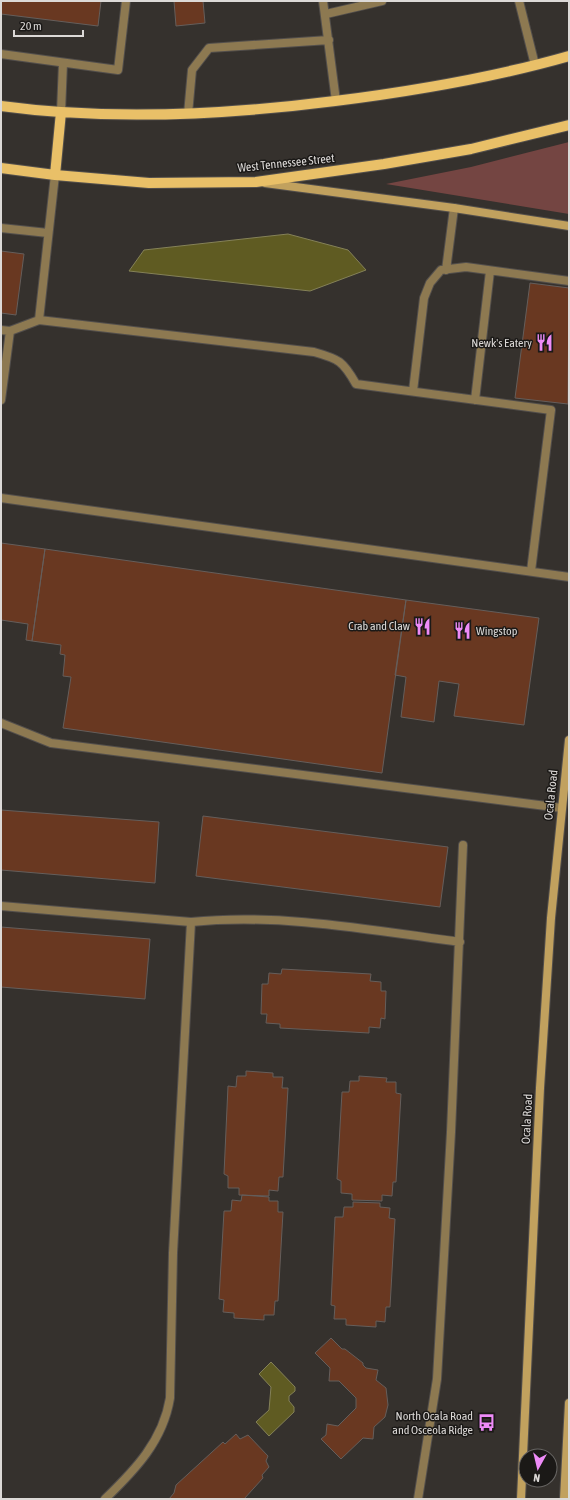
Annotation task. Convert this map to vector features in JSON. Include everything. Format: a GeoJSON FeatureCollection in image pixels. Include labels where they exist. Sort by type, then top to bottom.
{"type":"FeatureCollection","features":[{"type":"Feature","properties":{"kind":"main road"},"geometry":{"type":"LineString","coordinates":[[1,106],[61,112],[188,114],[284,108],[393,94],[487,77],[569,56]]}},
{"type":"Feature","properties":{"kind":"main road"},"geometry":{"type":"LineString","coordinates":[[55,175],[61,112]]}},
{"type":"Feature","properties":{"kind":"main road","name":"West Tennessee Street"},"geometry":{"type":"LineString","coordinates":[[1,168],[55,175],[149,183],[256,182],[384,164],[471,149],[569,125]]}},
{"type":"Feature","properties":{"kind":"main road"},"geometry":{"type":"LineString","coordinates":[[256,182],[454,208],[569,226]]}},
{"type":"Feature","properties":{"kind":"main road","name":"Ocala Road"},"geometry":{"type":"LineString","coordinates":[[521,1499],[540,1088],[551,918],[566,809],[569,740]]}},
{"type":"Feature","properties":{"kind":"main road"},"geometry":{"type":"LineString","coordinates":[[564,1499],[569,1403]]}},
{"type":"Feature","properties":{"kind":"lane"},"geometry":{"type":"LineString","coordinates":[[1,54],[118,70],[126,1]]}},
{"type":"Feature","properties":{"kind":"lane"},"geometry":{"type":"LineString","coordinates":[[323,1],[326,14],[336,101]]}},
{"type":"Feature","properties":{"kind":"lane"},"geometry":{"type":"LineString","coordinates":[[326,14],[382,1]]}},
{"type":"Feature","properties":{"kind":"lane"},"geometry":{"type":"LineString","coordinates":[[519,1],[535,65]]}},
{"type":"Feature","properties":{"kind":"lane"},"geometry":{"type":"LineString","coordinates":[[188,114],[192,70],[209,48],[329,40]]}},
{"type":"Feature","properties":{"kind":"lane"},"geometry":{"type":"LineString","coordinates":[[61,112],[63,63]]}},
{"type":"Feature","properties":{"kind":"lane"},"geometry":{"type":"LineString","coordinates":[[39,320],[55,175]]}},
{"type":"Feature","properties":{"kind":"lane"},"geometry":{"type":"LineString","coordinates":[[446,270],[454,208]]}},
{"type":"Feature","properties":{"kind":"lane"},"geometry":{"type":"LineString","coordinates":[[1,228],[48,233]]}},
{"type":"Feature","properties":{"kind":"lane"},"geometry":{"type":"LineString","coordinates":[[412,391],[424,298],[430,283],[441,270],[466,267],[569,280]]}},
{"type":"Feature","properties":{"kind":"lane"},"geometry":{"type":"LineString","coordinates":[[475,400],[490,270]]}},
{"type":"Feature","properties":{"kind":"lane"},"geometry":{"type":"LineString","coordinates":[[1,330],[10,331],[39,320],[314,352],[335,358],[347,367],[356,384],[551,410],[531,571]]}},
{"type":"Feature","properties":{"kind":"lane"},"geometry":{"type":"LineString","coordinates":[[1,400],[10,331]]}},
{"type":"Feature","properties":{"kind":"lane"},"geometry":{"type":"LineString","coordinates":[[1,498],[569,577]]}},
{"type":"Feature","properties":{"kind":"lane"},"geometry":{"type":"LineString","coordinates":[[1,724],[51,743],[566,809]]}},
{"type":"Feature","properties":{"kind":"lane"},"geometry":{"type":"LineString","coordinates":[[418,1499],[436,1379],[452,1132],[463,845]]}},
{"type":"Feature","properties":{"kind":"lane"},"geometry":{"type":"LineString","coordinates":[[1,906],[191,922],[217,920],[303,921],[460,942]]}},
{"type":"Feature","properties":{"kind":"lane"},"geometry":{"type":"LineString","coordinates":[[105,1499],[147,1454],[167,1417],[170,1398],[173,1253],[191,922]]}},
{"type":"Feature","properties":{"kind":"shaded area"},"geometry":{"type":"Polygon","coordinates":[[[569,142],[569,214],[386,184],[471,167],[569,142]]]}},
{"type":"Feature","properties":{"kind":"shaded area"},"geometry":{"type":"Polygon","coordinates":[[[288,234],[348,250],[366,270],[310,291],[129,271],[144,250],[288,234]]]}},
{"type":"Feature","properties":{"kind":"shaded area"},"geometry":{"type":"Polygon","coordinates":[[[271,1362],[295,1387],[295,1391],[289,1396],[289,1401],[294,1407],[294,1412],[269,1436],[256,1422],[269,1410],[271,1387],[259,1374],[271,1362]]]}},
{"type":"Feature","properties":{"kind":"building"},"geometry":{"type":"Polygon","coordinates":[[[1,1],[101,1],[98,26],[1,14],[1,1]]]}},
{"type":"Feature","properties":{"kind":"building"},"geometry":{"type":"Polygon","coordinates":[[[174,1],[203,1],[205,23],[176,26],[174,1]]]}},
{"type":"Feature","properties":{"kind":"building"},"geometry":{"type":"Polygon","coordinates":[[[1,251],[24,254],[16,315],[1,313],[1,251]]]}},
{"type":"Feature","properties":{"kind":"building","name":"Newk's Eatery"},"geometry":{"type":"Polygon","coordinates":[[[530,283],[569,288],[568,404],[515,398],[530,283]]]}},
{"type":"Feature","properties":{"kind":"building"},"geometry":{"type":"Polygon","coordinates":[[[1,543],[45,549],[32,641],[26,640],[28,624],[1,620],[1,543]]]}},
{"type":"Feature","properties":{"kind":"building"},"geometry":{"type":"Polygon","coordinates":[[[45,549],[406,600],[382,773],[63,728],[71,677],[63,676],[65,655],[60,654],[61,645],[32,641],[45,549]]]}},
{"type":"Feature","properties":{"kind":"building"},"geometry":{"type":"Polygon","coordinates":[[[406,600],[539,618],[524,725],[454,716],[459,684],[439,681],[434,722],[401,717],[406,677],[395,675],[406,600]]]}},
{"type":"Feature","properties":{"kind":"building"},"geometry":{"type":"Polygon","coordinates":[[[1,810],[159,822],[155,883],[1,870],[1,810]]]}},
{"type":"Feature","properties":{"kind":"building"},"geometry":{"type":"Polygon","coordinates":[[[203,816],[448,847],[440,907],[196,876],[203,816]]]}},
{"type":"Feature","properties":{"kind":"building"},"geometry":{"type":"Polygon","coordinates":[[[1,927],[150,939],[145,999],[1,987],[1,927]]]}},
{"type":"Feature","properties":{"kind":"building"},"geometry":{"type":"Polygon","coordinates":[[[282,969],[371,974],[370,981],[381,982],[381,991],[386,991],[385,1019],[381,1018],[380,1028],[369,1027],[369,1033],[280,1028],[280,1024],[266,1023],[267,1014],[261,1014],[262,984],[268,984],[269,973],[281,974],[282,969]]]}},
{"type":"Feature","properties":{"kind":"building"},"geometry":{"type":"Polygon","coordinates":[[[246,1071],[273,1073],[273,1077],[283,1077],[282,1088],[288,1088],[283,1177],[279,1177],[278,1191],[269,1190],[269,1196],[239,1195],[239,1188],[228,1188],[228,1176],[224,1174],[228,1086],[236,1087],[237,1076],[246,1076],[246,1071]]]}},
{"type":"Feature","properties":{"kind":"building"},"geometry":{"type":"Polygon","coordinates":[[[359,1076],[387,1078],[386,1082],[396,1082],[396,1093],[401,1094],[396,1182],[393,1182],[392,1196],[382,1195],[382,1201],[352,1200],[352,1194],[341,1193],[341,1181],[337,1179],[342,1092],[349,1092],[350,1081],[359,1081],[359,1076]]]}},
{"type":"Feature","properties":{"kind":"building"},"geometry":{"type":"Polygon","coordinates":[[[242,1195],[269,1197],[269,1201],[278,1201],[278,1212],[283,1212],[278,1301],[275,1301],[274,1315],[264,1315],[264,1320],[234,1318],[234,1313],[223,1312],[224,1300],[219,1299],[224,1211],[231,1211],[232,1200],[241,1201],[242,1195]]]}},
{"type":"Feature","properties":{"kind":"building"},"geometry":{"type":"Polygon","coordinates":[[[353,1202],[380,1203],[380,1207],[390,1208],[389,1218],[395,1219],[390,1307],[386,1307],[385,1322],[376,1321],[376,1327],[346,1325],[346,1319],[334,1319],[335,1306],[331,1305],[335,1217],[343,1217],[344,1207],[353,1207],[353,1202]]]}},
{"type":"Feature","properties":{"kind":"building"},"geometry":{"type":"Polygon","coordinates":[[[331,1338],[342,1349],[345,1349],[363,1363],[366,1368],[378,1370],[376,1380],[386,1388],[388,1405],[385,1417],[374,1427],[373,1439],[363,1438],[341,1459],[321,1439],[326,1435],[327,1424],[338,1426],[356,1408],[356,1398],[339,1381],[329,1381],[330,1368],[315,1353],[331,1338]]]}},
{"type":"Feature","properties":{"kind":"building"},"geometry":{"type":"Polygon","coordinates":[[[236,1434],[240,1439],[248,1435],[268,1456],[266,1461],[269,1467],[262,1475],[263,1478],[244,1499],[169,1499],[174,1493],[176,1485],[223,1442],[225,1444],[236,1434]]]}},
{"type":"Feature","properties":{"kind":"place","name":"Newk's Eatery"},"geometry":{"type":"Point","coordinates":[545,343]}},
{"type":"Feature","properties":{"kind":"place","name":"Crab and Claw"},"geometry":{"type":"Point","coordinates":[423,626]}},
{"type":"Feature","properties":{"kind":"place","name":"Wingstop"},"geometry":{"type":"Point","coordinates":[463,631]}},
{"type":"Feature","properties":{"kind":"place","name":"North Ocala Road and Osceola Ridge"},"geometry":{"type":"Point","coordinates":[486,1423]}}]}
